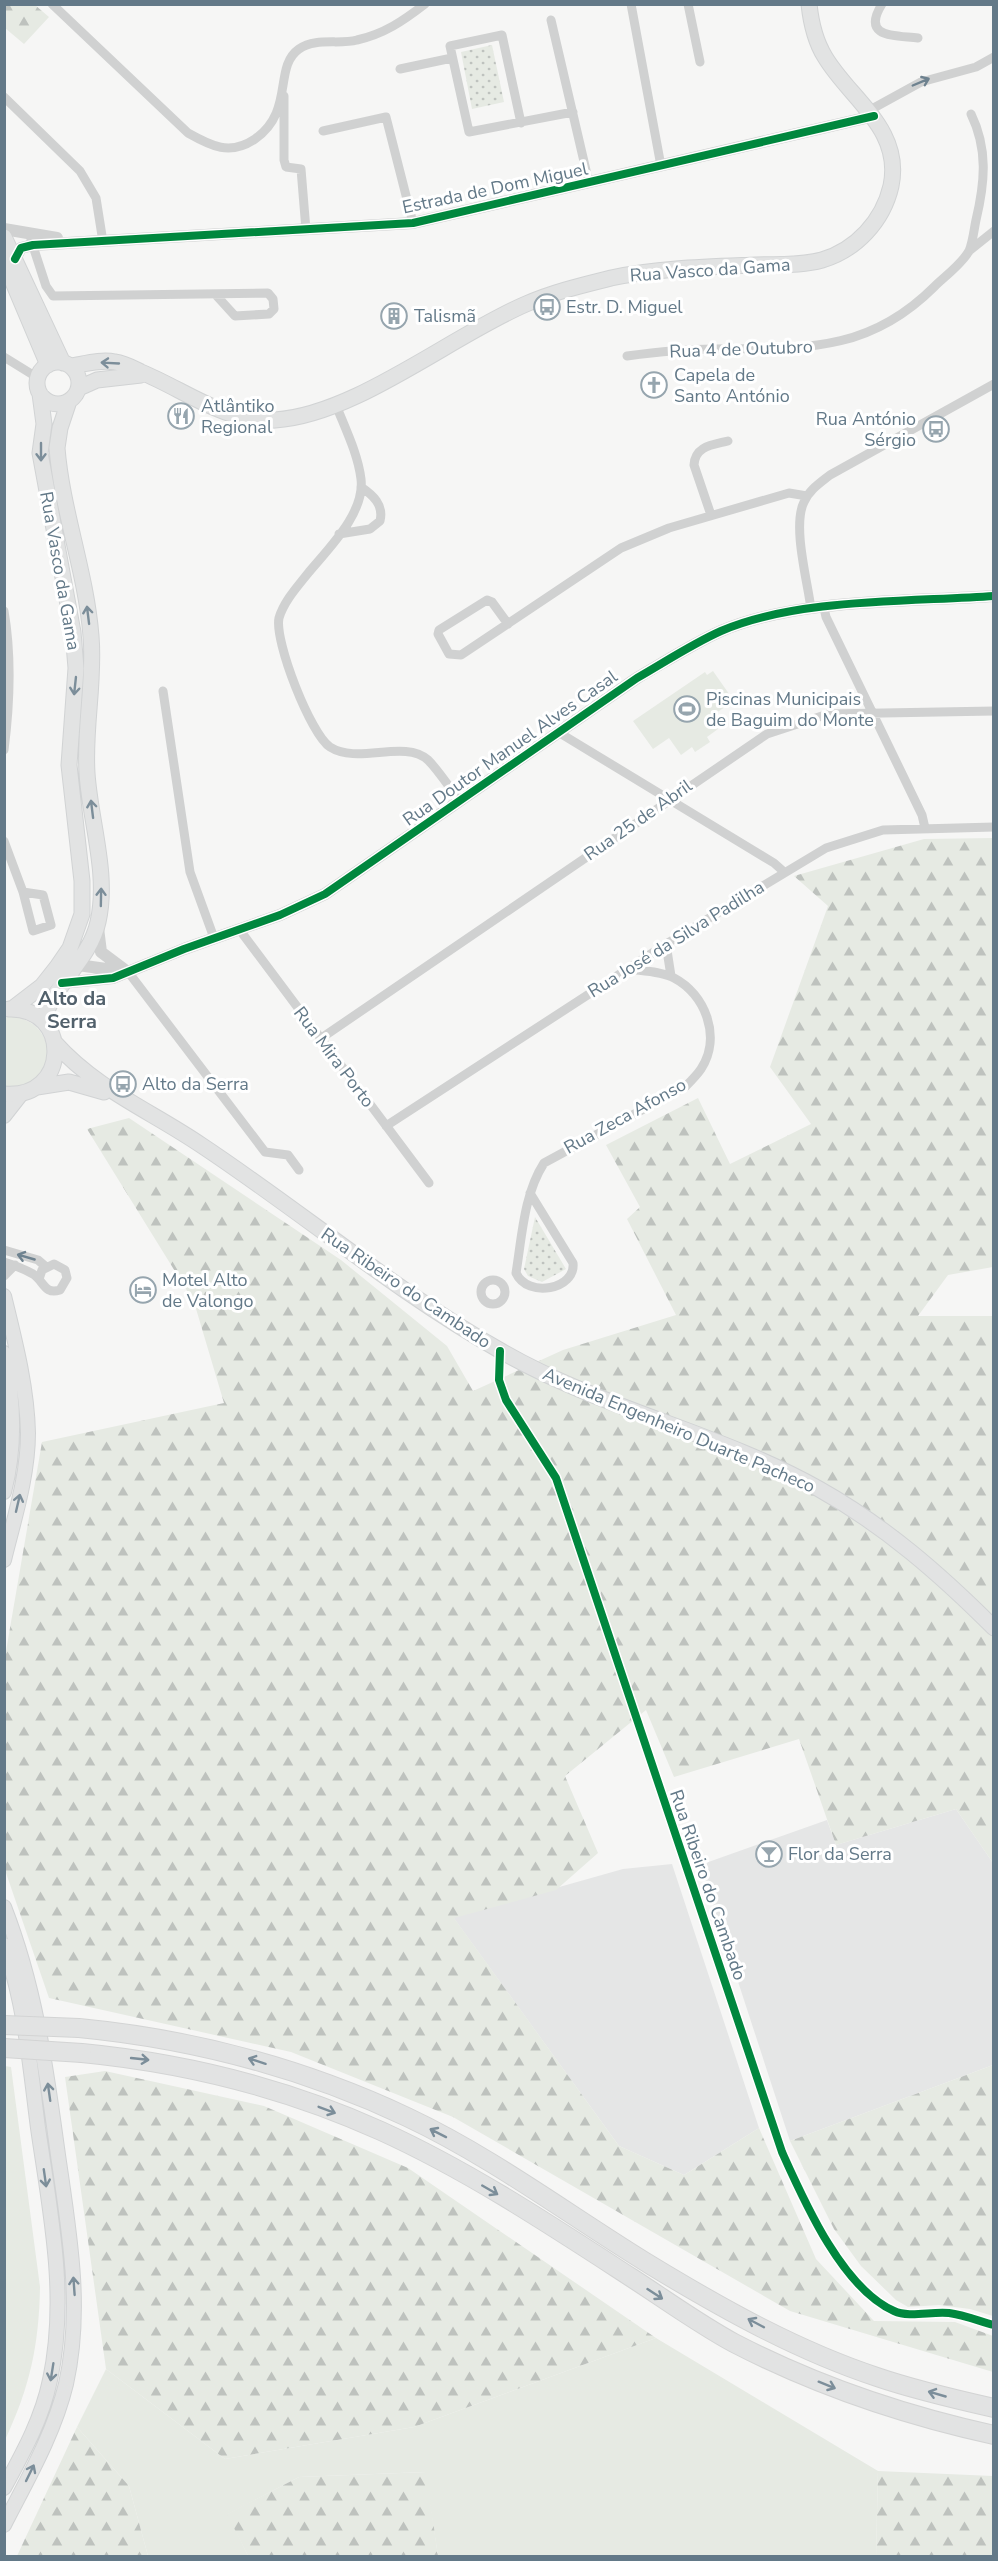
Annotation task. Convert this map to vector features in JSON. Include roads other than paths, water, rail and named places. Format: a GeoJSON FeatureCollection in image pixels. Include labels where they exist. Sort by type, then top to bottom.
{"type":"FeatureCollection","features":[{"type":"Feature","properties":{"kind":"highway"},"geometry":{"type":"LineString","coordinates":[[4,2025],[79,2028],[136,2034],[199,2045],[249,2058],[333,2085],[408,2117],[480,2155],[651,2265],[804,2349],[876,2377],[993,2408]]}},
{"type":"Feature","properties":{"kind":"highway"},"geometry":{"type":"LineString","coordinates":[[4,2048],[82,2052],[150,2060],[222,2075],[296,2098],[381,2131],[440,2161],[534,2216],[732,2342],[789,2370],[870,2403],[993,2435]]}},
{"type":"Feature","properties":{"kind":"main road","name":"Rua Vasco da Gama"},"geometry":{"type":"LineString","coordinates":[[61,365],[114,361],[163,380],[216,410],[251,420],[290,419],[336,405],[526,304],[570,288],[631,274],[683,268],[811,263],[845,250],[863,237],[877,218],[891,186],[892,160],[887,142],[872,113],[825,58],[812,27],[809,4]]}},
{"type":"Feature","properties":{"kind":"main road"},"geometry":{"type":"LineString","coordinates":[[4,237],[10,260],[61,365],[78,376],[79,388]]}},
{"type":"Feature","properties":{"kind":"main road"},"geometry":{"type":"LineString","coordinates":[[61,365],[38,378],[40,394],[50,403],[69,401],[79,388],[97,380],[147,374]]}},
{"type":"Feature","properties":{"kind":"main road","name":"Rua Vasco da Gama"},"geometry":{"type":"LineString","coordinates":[[8,1009],[42,986],[70,948],[78,928],[83,897],[69,765],[76,668],[73,632],[40,453],[44,424],[40,394]]}},
{"type":"Feature","properties":{"kind":"main road","name":"Rua Vasco da Gama"},"geometry":{"type":"LineString","coordinates":[[43,1020],[48,1004],[76,964],[98,926],[102,892],[87,774],[86,736],[91,638],[57,448],[60,428],[69,401]]}},
{"type":"Feature","properties":{"kind":"main road"},"geometry":{"type":"LineString","coordinates":[[8,1009],[29,1011],[43,1020]]}},
{"type":"Feature","properties":{"kind":"main road","name":"Rua Ribeiro do Cambado"},"geometry":{"type":"LineString","coordinates":[[43,1020],[55,1043],[76,1067],[132,1104],[200,1144],[387,1278],[500,1351]]}},
{"type":"Feature","properties":{"kind":"main road"},"geometry":{"type":"LineString","coordinates":[[4,1094],[22,1094],[37,1087],[53,1068],[55,1043]]}},
{"type":"Feature","properties":{"kind":"main road","name":"Rua Ribeiro do Cambado"},"geometry":{"type":"LineString","coordinates":[[37,1087],[69,1082],[83,1084],[132,1104]]}},
{"type":"Feature","properties":{"kind":"main road"},"geometry":{"type":"LineString","coordinates":[[4,1116],[22,1094]]}},
{"type":"Feature","properties":{"kind":"main road"},"geometry":{"type":"LineString","coordinates":[[4,1296],[24,1393],[28,1434],[24,1479],[4,1560]]}},
{"type":"Feature","properties":{"kind":"main road","name":"Avenida Engenheiro Duarte Pacheco"},"geometry":{"type":"LineString","coordinates":[[500,1351],[542,1373],[736,1450],[818,1488],[901,1543],[943,1577],[993,1628]]}},
{"type":"Feature","properties":{"kind":"main road"},"geometry":{"type":"LineString","coordinates":[[4,1353],[12,1394],[13,1434],[4,1492]]}},
{"type":"Feature","properties":{"kind":"main road"},"geometry":{"type":"LineString","coordinates":[[4,1907],[9,1952],[26,2036],[56,2258],[58,2318],[50,2381],[44,2406],[35,2430],[4,2488]]}},
{"type":"Feature","properties":{"kind":"main road"},"geometry":{"type":"LineString","coordinates":[[4,2525],[52,2429],[66,2383],[74,2322],[72,2258],[42,2034],[9,1952]]}},
{"type":"Feature","properties":{"kind":"street"},"geometry":{"type":"LineString","coordinates":[[52,4],[188,133],[214,147],[236,148],[258,136],[276,117],[284,92]]}},
{"type":"Feature","properties":{"kind":"street"},"geometry":{"type":"LineString","coordinates":[[306,230],[301,169],[286,166],[284,160],[286,65],[297,50],[307,45],[355,41],[387,32],[425,4]]}},
{"type":"Feature","properties":{"kind":"street"},"geometry":{"type":"LineString","coordinates":[[631,4],[662,166]]}},
{"type":"Feature","properties":{"kind":"street"},"geometry":{"type":"LineString","coordinates":[[688,4],[700,62]]}},
{"type":"Feature","properties":{"kind":"street"},"geometry":{"type":"LineString","coordinates":[[882,4],[874,21],[875,28],[882,33],[918,38]]}},
{"type":"Feature","properties":{"kind":"street"},"geometry":{"type":"LineString","coordinates":[[551,20],[589,183]]}},
{"type":"Feature","properties":{"kind":"street"},"geometry":{"type":"LineString","coordinates":[[521,123],[502,35],[450,46],[469,132],[521,123],[573,112]]}},
{"type":"Feature","properties":{"kind":"street"},"geometry":{"type":"LineString","coordinates":[[872,113],[921,82],[976,67],[993,57]]}},
{"type":"Feature","properties":{"kind":"street"},"geometry":{"type":"LineString","coordinates":[[400,69],[452,58]]}},
{"type":"Feature","properties":{"kind":"street"},"geometry":{"type":"LineString","coordinates":[[4,97],[80,171],[96,198],[103,242]]}},
{"type":"Feature","properties":{"kind":"street","name":"Estrada de Dom Miguel"},"geometry":{"type":"LineString","coordinates":[[4,229],[31,240],[56,237],[73,243],[413,223],[662,166],[872,113]]}},
{"type":"Feature","properties":{"kind":"street"},"geometry":{"type":"LineString","coordinates":[[969,251],[982,190],[984,168],[979,130],[971,114]]}},
{"type":"Feature","properties":{"kind":"street"},"geometry":{"type":"LineString","coordinates":[[323,131],[386,117],[413,223]]}},
{"type":"Feature","properties":{"kind":"street","name":"Rua 4 de Outubro"},"geometry":{"type":"LineString","coordinates":[[627,356],[684,350],[787,349],[853,338],[898,317],[918,302],[969,251],[993,231]]}},
{"type":"Feature","properties":{"kind":"street"},"geometry":{"type":"LineString","coordinates":[[10,260],[31,240],[46,286],[52,296],[268,293],[273,298],[274,309],[269,314],[236,316],[216,294]]}},
{"type":"Feature","properties":{"kind":"street"},"geometry":{"type":"LineString","coordinates":[[4,357],[38,378]]}},
{"type":"Feature","properties":{"kind":"street"},"geometry":{"type":"LineString","coordinates":[[811,609],[799,523],[802,504],[807,496],[830,475],[993,384]]}},
{"type":"Feature","properties":{"kind":"street"},"geometry":{"type":"LineString","coordinates":[[336,405],[358,466],[361,487],[359,498],[339,534],[289,597],[279,621],[282,649],[320,739],[331,747],[356,754],[410,752],[427,759],[459,800]]}},
{"type":"Feature","properties":{"kind":"street"},"geometry":{"type":"LineString","coordinates":[[711,515],[694,465],[694,457],[700,449],[728,441]]}},
{"type":"Feature","properties":{"kind":"street"},"geometry":{"type":"LineString","coordinates":[[339,534],[370,529],[380,521],[381,509],[378,502],[361,487]]}},
{"type":"Feature","properties":{"kind":"street"},"geometry":{"type":"LineString","coordinates":[[508,624],[492,602],[487,600],[440,630],[438,634],[449,654],[455,656],[508,624],[621,548],[669,528],[789,493],[807,496]]}},
{"type":"Feature","properties":{"kind":"street","name":"Rua Doutor Manuel Alves Casal"},"geometry":{"type":"LineString","coordinates":[[62,983],[97,981],[129,973],[325,894],[647,673],[723,631],[771,617],[811,609],[993,596]]}},
{"type":"Feature","properties":{"kind":"street"},"geometry":{"type":"LineString","coordinates":[[824,608],[826,617],[922,815],[925,828]]}},
{"type":"Feature","properties":{"kind":"street"},"geometry":{"type":"LineString","coordinates":[[4,611],[10,644],[4,750]]}},
{"type":"Feature","properties":{"kind":"street"},"geometry":{"type":"LineString","coordinates":[[163,691],[190,872],[214,938]]}},
{"type":"Feature","properties":{"kind":"street","name":"Rua 25 de Abril"},"geometry":{"type":"LineString","coordinates":[[320,1039],[767,734],[819,716],[872,712],[993,711]]}},
{"type":"Feature","properties":{"kind":"street"},"geometry":{"type":"LineString","coordinates":[[558,732],[783,871]]}},
{"type":"Feature","properties":{"kind":"street","name":"Rua José da Silva Padilha"},"geometry":{"type":"LineString","coordinates":[[386,1126],[666,944],[783,871],[826,848],[883,830],[993,827]]}},
{"type":"Feature","properties":{"kind":"street"},"geometry":{"type":"LineString","coordinates":[[4,841],[23,892]]}},
{"type":"Feature","properties":{"kind":"street"},"geometry":{"type":"LineString","coordinates":[[83,897],[87,912],[85,924],[73,951],[84,981]]}},
{"type":"Feature","properties":{"kind":"street"},"geometry":{"type":"LineString","coordinates":[[98,926],[101,952],[129,973],[265,1152],[288,1155],[298,1170]]}},
{"type":"Feature","properties":{"kind":"street","name":"Rua Mira Porto"},"geometry":{"type":"LineString","coordinates":[[239,929],[429,1184]]}},
{"type":"Feature","properties":{"kind":"street"},"geometry":{"type":"LineString","coordinates":[[628,969],[671,976],[666,944]]}},
{"type":"Feature","properties":{"kind":"street"},"geometry":{"type":"LineString","coordinates":[[57,967],[76,964],[129,973]]}},
{"type":"Feature","properties":{"kind":"street","name":"Rua Zeca Afonso"},"geometry":{"type":"LineString","coordinates":[[516,1273],[530,1193],[534,1178],[544,1163],[686,1086],[702,1069],[710,1046],[708,1018],[689,988],[671,976]]}},
{"type":"Feature","properties":{"kind":"street"},"geometry":{"type":"LineString","coordinates":[[501,1283],[516,1273],[519,1280],[541,1290],[569,1277],[574,1269],[573,1263],[530,1193]]}},
{"type":"Feature","properties":{"kind":"street"},"geometry":{"type":"LineString","coordinates":[[4,1250],[38,1260],[45,1266]]}},
{"type":"Feature","properties":{"kind":"street"},"geometry":{"type":"LineString","coordinates":[[4,1262],[15,1265],[39,1279],[43,1287],[51,1291],[60,1290],[66,1283],[67,1274],[62,1267],[54,1264],[45,1266]]}},
{"type":"Feature","properties":{"kind":"street"},"geometry":{"type":"LineString","coordinates":[[4,1276],[15,1265]]}},
{"type":"Feature","properties":{"kind":"street"},"geometry":{"type":"LineString","coordinates":[[39,1279],[45,1266]]}},
{"type":"Feature","properties":{"kind":"street","name":"Rua Ribeiro do Cambado"},"geometry":{"type":"LineString","coordinates":[[500,1351],[499,1380],[506,1400],[556,1478],[782,2152],[803,2198],[835,2257],[876,2301],[896,2313],[950,2313],[993,2325]]}},
{"type":"Feature","properties":{"kind":"place","name":"Estr. D. Miguel"},"geometry":{"type":"Point","coordinates":[547,307]}},
{"type":"Feature","properties":{"kind":"place","name":"Talismã"},"geometry":{"type":"Point","coordinates":[394,316]}},
{"type":"Feature","properties":{"kind":"place","name":"Capela de Santo António"},"geometry":{"type":"Point","coordinates":[654,385]}},
{"type":"Feature","properties":{"kind":"place","name":"Atlântiko Regional"},"geometry":{"type":"Point","coordinates":[181,416]}},
{"type":"Feature","properties":{"kind":"place","name":"Rua António Sérgio"},"geometry":{"type":"Point","coordinates":[936,429]}},
{"type":"Feature","properties":{"kind":"place","name":"Piscinas Municipais de Baguim do Monte"},"geometry":{"type":"Point","coordinates":[687,709]}},
{"type":"Feature","properties":{"kind":"place","name":"Alto da Serra"},"geometry":{"type":"Point","coordinates":[123,1084]}},
{"type":"Feature","properties":{"kind":"place","name":"Motel Alto de Valongo"},"geometry":{"type":"Point","coordinates":[143,1290]}},
{"type":"Feature","properties":{"kind":"place","name":"Flor da Serra"},"geometry":{"type":"Point","coordinates":[769,1854]}},
{"type":"Feature","properties":{"kind":"district","name":"Alto da Serra"},"geometry":{"type":"Point","coordinates":[72,1010]}}]}
